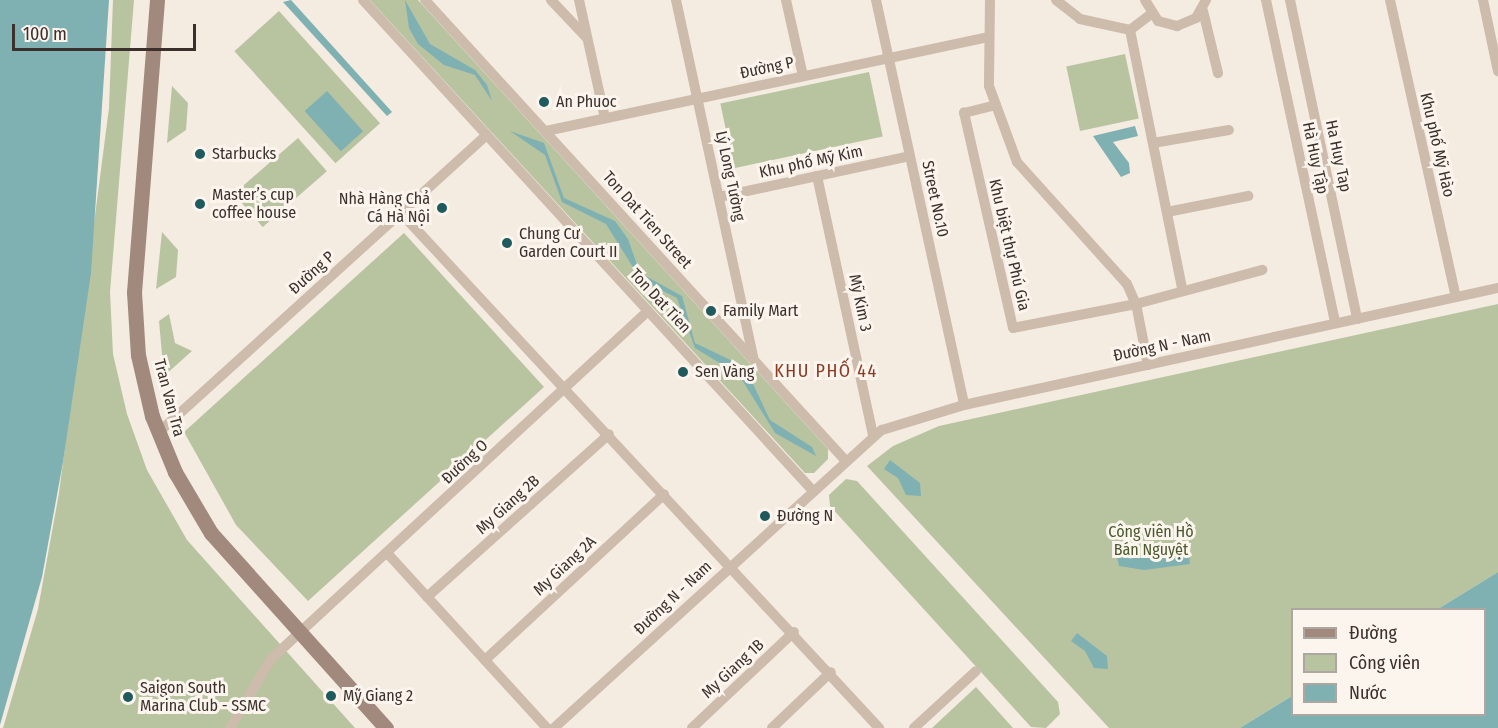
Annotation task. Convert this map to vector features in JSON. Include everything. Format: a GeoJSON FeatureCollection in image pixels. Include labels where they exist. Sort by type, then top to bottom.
{"type":"FeatureCollection","features":[{"type":"Feature","properties":{"kind":"main road","name":"Tran Van Tra"},"geometry":{"type":"LineString","coordinates":[[157,0],[134,292],[138,355],[158,433],[211,533],[386,728]]}},
{"type":"Feature","properties":{"kind":"street","name":"Ton Dat Tien"},"geometry":{"type":"LineString","coordinates":[[363,0],[813,490]]}},
{"type":"Feature","properties":{"kind":"street","name":"Ton Dat Tien Street"},"geometry":{"type":"LineString","coordinates":[[425,0],[845,460]]}},
{"type":"Feature","properties":{"kind":"street"},"geometry":{"type":"LineString","coordinates":[[551,0],[587,38]]}},
{"type":"Feature","properties":{"kind":"street"},"geometry":{"type":"LineString","coordinates":[[579,0],[605,118]]}},
{"type":"Feature","properties":{"kind":"street","name":"Lý Long Tường"},"geometry":{"type":"LineString","coordinates":[[676,0],[754,359]]}},
{"type":"Feature","properties":{"kind":"street"},"geometry":{"type":"LineString","coordinates":[[786,0],[802,76]]}},
{"type":"Feature","properties":{"kind":"street","name":"Street No.10"},"geometry":{"type":"LineString","coordinates":[[876,0],[964,405]]}},
{"type":"Feature","properties":{"kind":"street","name":"Khu biệt thự Phú Gia"},"geometry":{"type":"LineString","coordinates":[[990,0],[989,86],[1017,162],[1127,284],[1136,304],[1148,365]]}},
{"type":"Feature","properties":{"kind":"street"},"geometry":{"type":"LineString","coordinates":[[1056,0],[1080,19],[1130,30],[1151,14]]}},
{"type":"Feature","properties":{"kind":"street"},"geometry":{"type":"LineString","coordinates":[[1145,0],[1151,14],[1177,26],[1204,5],[1218,73]]}},
{"type":"Feature","properties":{"kind":"street","name":"Hà Huy Tập"},"geometry":{"type":"LineString","coordinates":[[1266,0],[1335,323]]}},
{"type":"Feature","properties":{"kind":"street","name":"Ha Huy Tap"},"geometry":{"type":"LineString","coordinates":[[1290,0],[1357,319]]}},
{"type":"Feature","properties":{"kind":"street","name":"Khu phố Mỹ Hào"},"geometry":{"type":"LineString","coordinates":[[1390,0],[1456,297]]}},
{"type":"Feature","properties":{"kind":"street"},"geometry":{"type":"LineString","coordinates":[[1482,0],[1498,71]]}},
{"type":"Feature","properties":{"kind":"street"},"geometry":{"type":"LineString","coordinates":[[1130,30],[1182,287]]}},
{"type":"Feature","properties":{"kind":"street"},"geometry":{"type":"LineString","coordinates":[[889,58],[988,37]]}},
{"type":"Feature","properties":{"kind":"street","name":"Đường P"},"geometry":{"type":"LineString","coordinates":[[546,131],[889,58]]}},
{"type":"Feature","properties":{"kind":"street","name":"Khu biệt thự Phú Gia"},"geometry":{"type":"LineString","coordinates":[[996,105],[964,113],[1013,328],[1136,304],[1182,287],[1262,270]]}},
{"type":"Feature","properties":{"kind":"street"},"geometry":{"type":"LineString","coordinates":[[1153,143],[1229,130]]}},
{"type":"Feature","properties":{"kind":"street","name":"Đường P"},"geometry":{"type":"LineString","coordinates":[[158,433],[487,135]]}},
{"type":"Feature","properties":{"kind":"street","name":"Khu phố Mỹ Kim"},"geometry":{"type":"LineString","coordinates":[[719,197],[910,156]]}},
{"type":"Feature","properties":{"kind":"street","name":"Mỹ Kim 3"},"geometry":{"type":"LineString","coordinates":[[817,176],[873,435]]}},
{"type":"Feature","properties":{"kind":"street"},"geometry":{"type":"LineString","coordinates":[[1167,212],[1248,196]]}},
{"type":"Feature","properties":{"kind":"street"},"geometry":{"type":"LineString","coordinates":[[401,213],[563,392],[609,434],[831,672],[879,728]]}},
{"type":"Feature","properties":{"kind":"street","name":"Đường N - Nam"},"geometry":{"type":"LineString","coordinates":[[554,728],[873,435],[964,405],[1498,288]]}},
{"type":"Feature","properties":{"kind":"street","name":"Đường O"},"geometry":{"type":"LineString","coordinates":[[230,728],[271,659],[388,554],[648,311]]}},
{"type":"Feature","properties":{"kind":"street","name":"My Giang 2B"},"geometry":{"type":"LineString","coordinates":[[428,597],[609,434]]}},
{"type":"Feature","properties":{"kind":"street","name":"My Giang 2A"},"geometry":{"type":"LineString","coordinates":[[485,660],[664,494]]}},
{"type":"Feature","properties":{"kind":"street"},"geometry":{"type":"LineString","coordinates":[[388,554],[547,728]]}},
{"type":"Feature","properties":{"kind":"street","name":"My Giang 1B"},"geometry":{"type":"LineString","coordinates":[[692,728],[794,632]]}},
{"type":"Feature","properties":{"kind":"street"},"geometry":{"type":"LineString","coordinates":[[914,728],[976,671]]}},
{"type":"Feature","properties":{"kind":"street"},"geometry":{"type":"LineString","coordinates":[[772,728],[831,672]]}},
{"type":"Feature","properties":{"kind":"green space"},"geometry":{"type":"Polygon","coordinates":[[[113,0],[134,0],[110,292],[113,354],[127,414],[147,470],[187,540],[355,728],[3,728],[38,609],[59,493],[109,108],[113,0]]]}},
{"type":"Feature","properties":{"kind":"green space"},"geometry":{"type":"Polygon","coordinates":[[[370,0],[418,0],[828,449],[828,459],[814,473],[805,473],[370,0]]]}},
{"type":"Feature","properties":{"kind":"green space"},"geometry":{"type":"Polygon","coordinates":[[[279,11],[380,123],[335,163],[234,51],[279,11]]]}},
{"type":"Feature","properties":{"kind":"green space"},"geometry":{"type":"Polygon","coordinates":[[[1125,54],[1139,119],[1080,131],[1066,66],[1125,54]]]}},
{"type":"Feature","properties":{"kind":"green space"},"geometry":{"type":"Polygon","coordinates":[[[869,72],[883,137],[734,168],[720,104],[869,72]]]}},
{"type":"Feature","properties":{"kind":"green space"},"geometry":{"type":"Polygon","coordinates":[[[172,86],[188,103],[186,130],[167,143],[172,86]]]}},
{"type":"Feature","properties":{"kind":"green space"},"geometry":{"type":"Polygon","coordinates":[[[298,138],[327,171],[263,227],[234,194],[298,138]]]}},
{"type":"Feature","properties":{"kind":"green space"},"geometry":{"type":"Polygon","coordinates":[[[162,232],[178,250],[176,277],[156,289],[162,232]]]}},
{"type":"Feature","properties":{"kind":"green space"},"geometry":{"type":"Polygon","coordinates":[[[404,233],[544,387],[308,601],[236,525],[184,432],[404,233]]]}},
{"type":"Feature","properties":{"kind":"green space","name":"Công viên Hồ Bán Nguyệt"},"geometry":{"type":"Polygon","coordinates":[[[1498,304],[1498,572],[1440,608],[1291,608],[1291,697],[1240,728],[1109,728],[867,466],[893,446],[939,426],[1498,304]]]}},
{"type":"Feature","properties":{"kind":"green space"},"geometry":{"type":"Polygon","coordinates":[[[169,314],[175,343],[192,351],[164,376],[159,321],[169,314]]]}},
{"type":"Feature","properties":{"kind":"green space"},"geometry":{"type":"Polygon","coordinates":[[[846,479],[857,481],[1058,702],[1060,714],[1046,728],[1031,727],[830,506],[829,495],[846,479]]]}},
{"type":"Feature","properties":{"kind":"green space"},"geometry":{"type":"Polygon","coordinates":[[[976,687],[1013,728],[932,728],[976,687]]]}},
{"type":"Feature","properties":{"kind":"water"},"geometry":{"type":"Polygon","coordinates":[[[0,0],[109,0],[91,273],[63,462],[42,577],[0,725],[0,0]]]}},
{"type":"Feature","properties":{"kind":"water"},"geometry":{"type":"Polygon","coordinates":[[[291,0],[392,112],[387,116],[283,2],[291,0]]]}},
{"type":"Feature","properties":{"kind":"water"},"geometry":{"type":"Polygon","coordinates":[[[405,0],[430,44],[475,70],[487,85],[492,101],[475,75],[444,65],[418,44],[409,28],[405,0]]]}},
{"type":"Feature","properties":{"kind":"water"},"geometry":{"type":"Polygon","coordinates":[[[327,91],[363,131],[341,151],[305,111],[327,91]]]}},
{"type":"Feature","properties":{"kind":"water"},"geometry":{"type":"Polygon","coordinates":[[[1135,126],[1138,136],[1113,142],[1129,163],[1130,173],[1121,177],[1093,136],[1135,126]]]}},
{"type":"Feature","properties":{"kind":"water"},"geometry":{"type":"Polygon","coordinates":[[[510,131],[544,143],[564,198],[615,221],[628,239],[640,273],[682,296],[695,343],[745,367],[770,420],[812,447],[816,456],[775,433],[739,375],[695,348],[677,298],[641,280],[606,224],[562,202],[545,155],[510,131]]]}},
{"type":"Feature","properties":{"kind":"water"},"geometry":{"type":"Polygon","coordinates":[[[890,460],[920,483],[921,496],[906,495],[898,478],[884,469],[890,460]]]}},
{"type":"Feature","properties":{"kind":"water"},"geometry":{"type":"Polygon","coordinates":[[[1181,544],[1188,544],[1190,564],[1144,570],[1119,566],[1117,557],[1127,555],[1175,558],[1181,544]]]}},
{"type":"Feature","properties":{"kind":"water"},"geometry":{"type":"Polygon","coordinates":[[[1498,572],[1498,728],[1240,728],[1291,697],[1291,716],[1486,716],[1486,608],[1440,608],[1498,572]]]}},
{"type":"Feature","properties":{"kind":"water"},"geometry":{"type":"Polygon","coordinates":[[[1077,633],[1107,656],[1108,669],[1094,668],[1085,651],[1071,641],[1077,633]]]}},
{"type":"Feature","properties":{"kind":"place","name":"An Phuoc"},"geometry":{"type":"Point","coordinates":[544,102]}},
{"type":"Feature","properties":{"kind":"place","name":"Starbucks"},"geometry":{"type":"Point","coordinates":[200,154]}},
{"type":"Feature","properties":{"kind":"place","name":"Master’s cup coffee house"},"geometry":{"type":"Point","coordinates":[200,204]}},
{"type":"Feature","properties":{"kind":"place","name":"Nhà Hàng Chả Cá Hà Nội"},"geometry":{"type":"Point","coordinates":[442,208]}},
{"type":"Feature","properties":{"kind":"place","name":"Chung Cư Garden Court II"},"geometry":{"type":"Point","coordinates":[507,243]}},
{"type":"Feature","properties":{"kind":"place","name":"Family Mart"},"geometry":{"type":"Point","coordinates":[711,311]}},
{"type":"Feature","properties":{"kind":"place","name":"Sen Vàng"},"geometry":{"type":"Point","coordinates":[683,372]}},
{"type":"Feature","properties":{"kind":"place","name":"Đường N"},"geometry":{"type":"Point","coordinates":[765,516]}},
{"type":"Feature","properties":{"kind":"place","name":"Mỹ Giang 2"},"geometry":{"type":"Point","coordinates":[331,696]}},
{"type":"Feature","properties":{"kind":"place","name":"Saigon South Marina Club - SSMC"},"geometry":{"type":"Point","coordinates":[128,697]}},
{"type":"Feature","properties":{"kind":"district","name":"KHU PHỐ 44"},"geometry":{"type":"Point","coordinates":[826,371]}}]}
